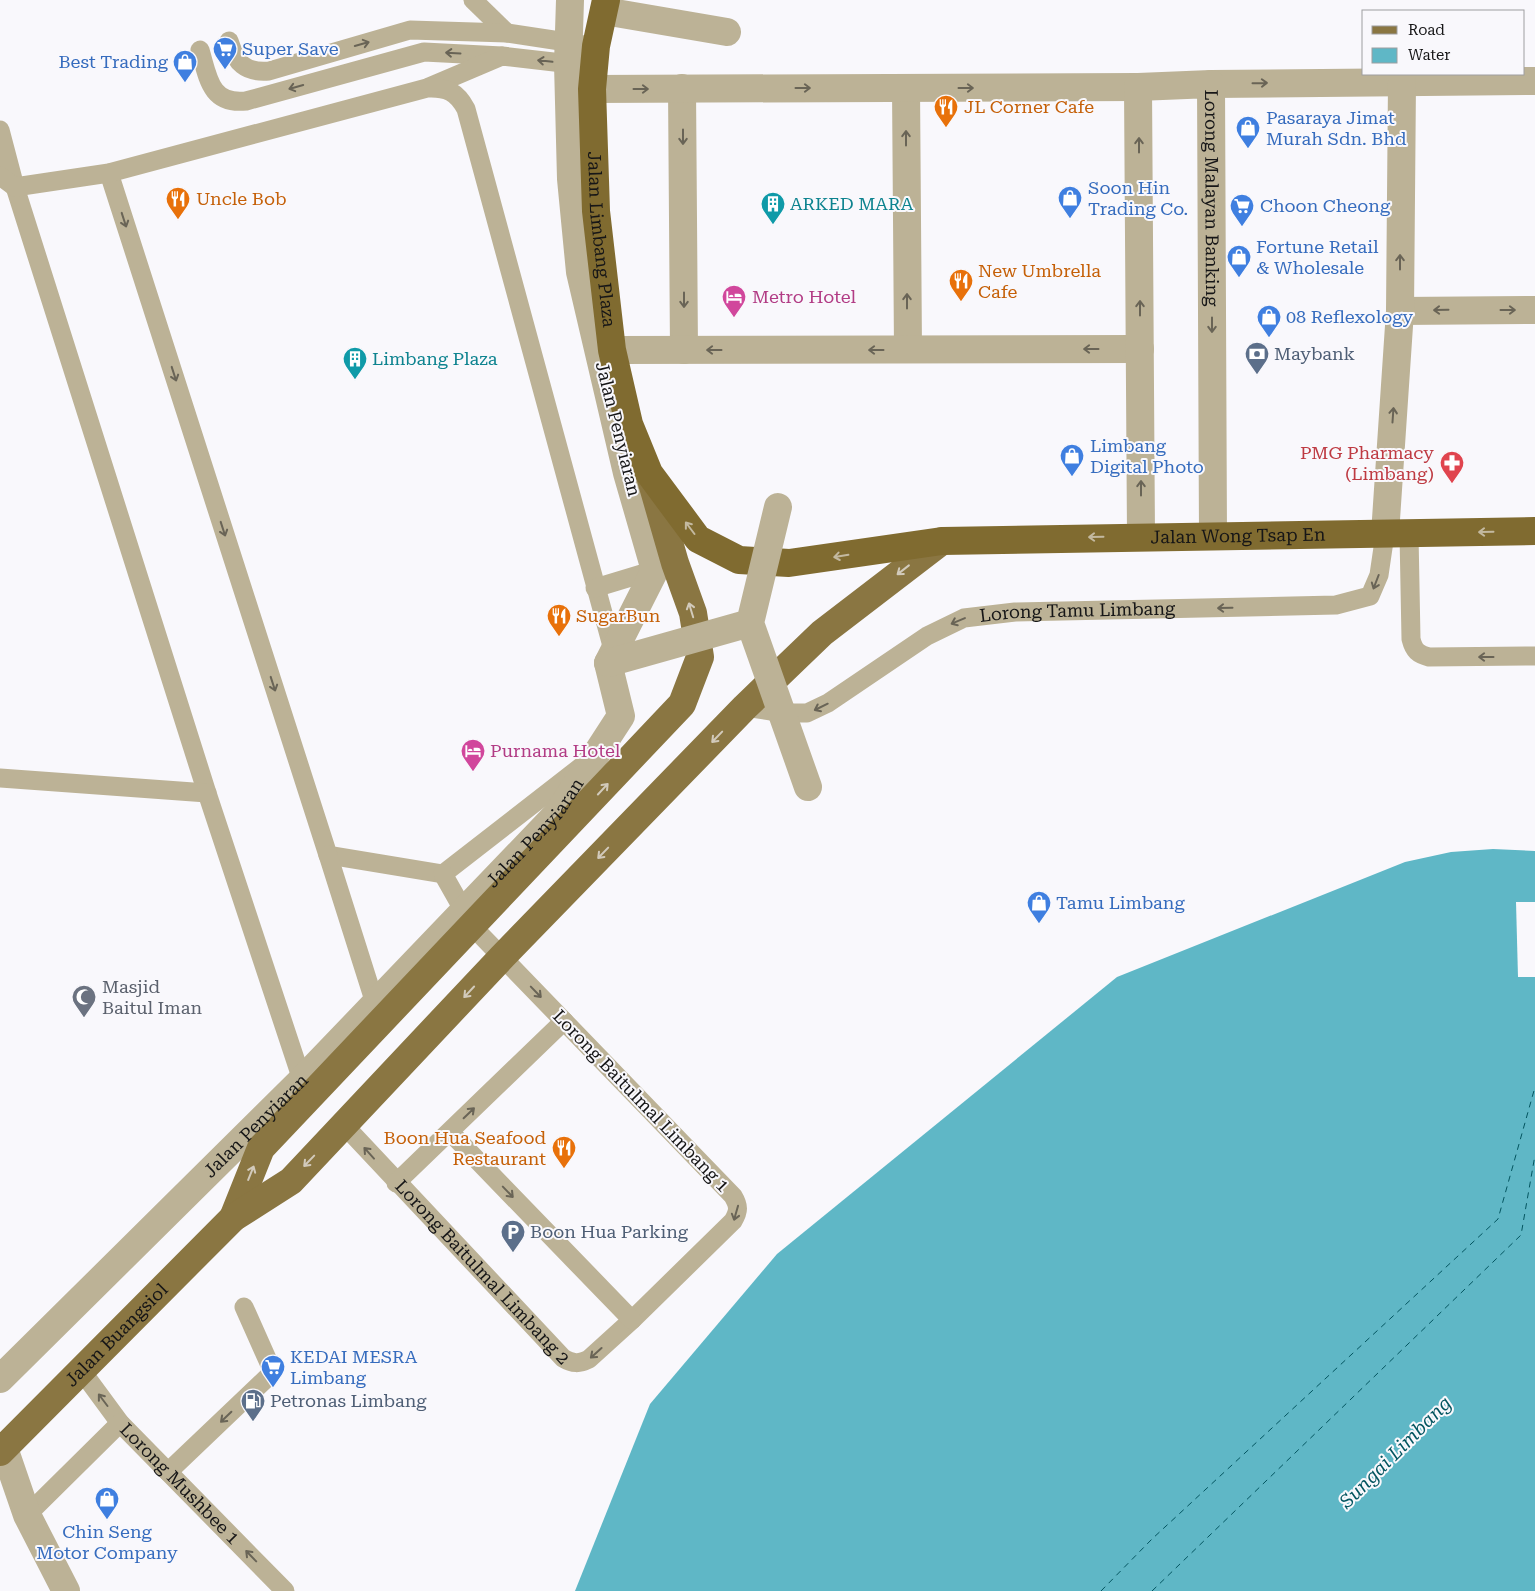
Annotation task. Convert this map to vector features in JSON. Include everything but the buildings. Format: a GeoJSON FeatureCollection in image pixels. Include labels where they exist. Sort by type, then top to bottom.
{"type":"FeatureCollection","features":[{"type":"Feature","properties":{"kind":"highway","name":"Jalan Limbang Plaza"},"geometry":{"type":"LineString","coordinates":[[605,6],[584,61],[596,211],[612,350],[629,424],[649,473],[698,539],[739,560],[789,563],[942,540]]}},
{"type":"Feature","properties":{"kind":"highway","name":"Jalan Wong Tsap En"},"geometry":{"type":"LineString","coordinates":[[942,540],[1535,531]]}},
{"type":"Feature","properties":{"kind":"main road"},"geometry":{"type":"LineString","coordinates":[[233,1218],[261,1148],[305,1090],[469,919],[682,704],[700,656],[693,613],[665,566],[649,473]]}},
{"type":"Feature","properties":{"kind":"main road"},"geometry":{"type":"LineString","coordinates":[[233,1218],[291,1180],[502,957],[745,708],[822,633],[942,540]]}},
{"type":"Feature","properties":{"kind":"main road","name":"Jalan Buangsiol"},"geometry":{"type":"LineString","coordinates":[[2,1450],[233,1218]]}},
{"type":"Feature","properties":{"kind":"street","name":"Jalan Penyiaran"},"geometry":{"type":"LineString","coordinates":[[570,0],[584,61],[571,179],[580,272],[627,473],[665,566]]}},
{"type":"Feature","properties":{"kind":"street"},"geometry":{"type":"LineString","coordinates":[[605,6],[727,32]]}},
{"type":"Feature","properties":{"kind":"street","name":"Lorong Malayan Banking"},"geometry":{"type":"LineString","coordinates":[[584,61],[682,88],[1138,87],[1211,84],[1213,536]]}},
{"type":"Feature","properties":{"kind":"street"},"geometry":{"type":"LineString","coordinates":[[1211,84],[1535,81]]}},
{"type":"Feature","properties":{"kind":"street"},"geometry":{"type":"LineString","coordinates":[[1397,534],[1402,82]]}},
{"type":"Feature","properties":{"kind":"street"},"geometry":{"type":"LineString","coordinates":[[1138,87],[1141,536]]}},
{"type":"Feature","properties":{"kind":"street"},"geometry":{"type":"LineString","coordinates":[[682,88],[684,350]]}},
{"type":"Feature","properties":{"kind":"street"},"geometry":{"type":"LineString","coordinates":[[906,88],[908,349]]}},
{"type":"Feature","properties":{"kind":"street"},"geometry":{"type":"LineString","coordinates":[[1400,311],[1535,310]]}},
{"type":"Feature","properties":{"kind":"street"},"geometry":{"type":"LineString","coordinates":[[612,350],[1140,349]]}},
{"type":"Feature","properties":{"kind":"street"},"geometry":{"type":"LineString","coordinates":[[778,508],[750,623],[808,787]]}},
{"type":"Feature","properties":{"kind":"street"},"geometry":{"type":"LineString","coordinates":[[611,657],[665,566]]}},
{"type":"Feature","properties":{"kind":"street"},"geometry":{"type":"LineString","coordinates":[[611,657],[750,623]]}},
{"type":"Feature","properties":{"kind":"street","name":"Jalan Penyiaran"},"geometry":{"type":"LineString","coordinates":[[469,919],[558,813],[621,716],[611,657]]}},
{"type":"Feature","properties":{"kind":"street","name":"Jalan Penyiaran"},"geometry":{"type":"LineString","coordinates":[[0,1378],[305,1090]]}},
{"type":"Feature","properties":{"kind":"street"},"geometry":{"type":"LineString","coordinates":[[2,1450],[27,1515],[66,1591]]}},
{"type":"Feature","properties":{"kind":"lane"},"geometry":{"type":"LineString","coordinates":[[473,0],[507,33]]}},
{"type":"Feature","properties":{"kind":"lane"},"geometry":{"type":"LineString","coordinates":[[229,41],[238,61],[247,68],[257,72],[270,71],[410,30],[507,33],[584,61]]}},
{"type":"Feature","properties":{"kind":"lane"},"geometry":{"type":"LineString","coordinates":[[200,50],[208,80],[214,90],[223,98],[234,102],[255,99],[424,52],[584,61]]}},
{"type":"Feature","properties":{"kind":"lane"},"geometry":{"type":"LineString","coordinates":[[0,176],[16,187],[109,173],[427,88],[502,56]]}},
{"type":"Feature","properties":{"kind":"lane"},"geometry":{"type":"LineString","coordinates":[[427,88],[440,87],[452,90],[461,98],[466,110],[595,588],[611,657]]}},
{"type":"Feature","properties":{"kind":"lane"},"geometry":{"type":"LineString","coordinates":[[0,130],[16,187],[207,793],[305,1090]]}},
{"type":"Feature","properties":{"kind":"lane"},"geometry":{"type":"LineString","coordinates":[[109,173],[378,1013]]}},
{"type":"Feature","properties":{"kind":"lane"},"geometry":{"type":"LineString","coordinates":[[1397,534],[1411,639],[1413,648],[1420,655],[1429,657],[1535,656]]}},
{"type":"Feature","properties":{"kind":"lane","name":"Lorong Tamu Limbang"},"geometry":{"type":"LineString","coordinates":[[745,708],[784,713],[807,713],[828,703],[927,636],[964,618],[1015,612],[1336,605],[1353,601],[1370,596],[1397,534]]}},
{"type":"Feature","properties":{"kind":"lane"},"geometry":{"type":"LineString","coordinates":[[595,588],[665,566]]}},
{"type":"Feature","properties":{"kind":"lane"},"geometry":{"type":"LineString","coordinates":[[328,855],[443,874],[595,756]]}},
{"type":"Feature","properties":{"kind":"lane"},"geometry":{"type":"LineString","coordinates":[[0,778],[207,793]]}},
{"type":"Feature","properties":{"kind":"lane","name":"Lorong Baitulmal Limbang 1"},"geometry":{"type":"LineString","coordinates":[[443,874],[469,919],[502,957],[733,1196],[738,1204],[738,1213],[733,1221],[632,1320]]}},
{"type":"Feature","properties":{"kind":"lane"},"geometry":{"type":"LineString","coordinates":[[396,1183],[564,1021]]}},
{"type":"Feature","properties":{"kind":"lane","name":"Lorong Baitulmal Limbang 2"},"geometry":{"type":"LineString","coordinates":[[344,1125],[396,1183],[563,1358],[572,1363],[581,1363],[589,1359],[632,1320]]}},
{"type":"Feature","properties":{"kind":"lane"},"geometry":{"type":"LineString","coordinates":[[450,1132],[632,1320]]}},
{"type":"Feature","properties":{"kind":"lane"},"geometry":{"type":"LineString","coordinates":[[168,1472],[273,1372],[244,1307]]}},
{"type":"Feature","properties":{"kind":"lane","name":"Lorong Mushbee 1"},"geometry":{"type":"LineString","coordinates":[[81,1370],[120,1423],[285,1591]]}},
{"type":"Feature","properties":{"kind":"lane"},"geometry":{"type":"LineString","coordinates":[[27,1515],[120,1423]]}},
{"type":"Feature","properties":{"kind":"water","name":"Sungai Limbang"},"geometry":{"type":"Polygon","coordinates":[[[1493,849],[1535,851],[1535,1591],[575,1591],[650,1404],[777,1254],[1117,977],[1405,862],[1451,852],[1493,849]]]}},
{"type":"Feature","properties":{"kind":"pier"},"geometry":{"type":"Polygon","coordinates":[[[1516,902],[1535,902],[1535,977],[1518,977],[1516,902]]]}},
{"type":"Feature","properties":{"kind":"ferry route"},"geometry":{"type":"LineString","coordinates":[[1101,1591],[1152,1539],[1498,1219],[1535,1087]]}},
{"type":"Feature","properties":{"kind":"ferry route"},"geometry":{"type":"LineString","coordinates":[[1152,1591],[1521,1235],[1535,1155]]}},
{"type":"Feature","properties":{"kind":"place","name":"Super Save"},"geometry":{"type":"Point","coordinates":[225,70]}},
{"type":"Feature","properties":{"kind":"place","name":"Best Trading"},"geometry":{"type":"Point","coordinates":[185,83]}},
{"type":"Feature","properties":{"kind":"place","name":"JL Corner Cafe"},"geometry":{"type":"Point","coordinates":[946,128]}},
{"type":"Feature","properties":{"kind":"place","name":"Pasaraya Jimat Murah Sdn. Bhd"},"geometry":{"type":"Point","coordinates":[1248,149]}},
{"type":"Feature","properties":{"kind":"place","name":"Soon Hin Trading Co."},"geometry":{"type":"Point","coordinates":[1070,219]}},
{"type":"Feature","properties":{"kind":"place","name":"Uncle Bob"},"geometry":{"type":"Point","coordinates":[178,220]}},
{"type":"Feature","properties":{"kind":"place","name":"ARKED MARA"},"geometry":{"type":"Point","coordinates":[773,225]}},
{"type":"Feature","properties":{"kind":"place","name":"Choon Cheong"},"geometry":{"type":"Point","coordinates":[1242,227]}},
{"type":"Feature","properties":{"kind":"place","name":"Fortune Retail & Wholesale"},"geometry":{"type":"Point","coordinates":[1239,278]}},
{"type":"Feature","properties":{"kind":"place","name":"New Umbrella Cafe"},"geometry":{"type":"Point","coordinates":[961,302]}},
{"type":"Feature","properties":{"kind":"place","name":"Metro Hotel"},"geometry":{"type":"Point","coordinates":[734,318]}},
{"type":"Feature","properties":{"kind":"place","name":"08 Reflexology"},"geometry":{"type":"Point","coordinates":[1269,338]}},
{"type":"Feature","properties":{"kind":"place","name":"Maybank"},"geometry":{"type":"Point","coordinates":[1257,375]}},
{"type":"Feature","properties":{"kind":"place","name":"Limbang Plaza"},"geometry":{"type":"Point","coordinates":[355,380]}},
{"type":"Feature","properties":{"kind":"place","name":"Limbang Digital Photo"},"geometry":{"type":"Point","coordinates":[1072,477]}},
{"type":"Feature","properties":{"kind":"place","name":"PMG Pharmacy (Limbang)"},"geometry":{"type":"Point","coordinates":[1452,484]}},
{"type":"Feature","properties":{"kind":"place","name":"SugarBun"},"geometry":{"type":"Point","coordinates":[559,637]}},
{"type":"Feature","properties":{"kind":"place","name":"Purnama Hotel"},"geometry":{"type":"Point","coordinates":[473,772]}},
{"type":"Feature","properties":{"kind":"place","name":"Tamu Limbang"},"geometry":{"type":"Point","coordinates":[1039,924]}},
{"type":"Feature","properties":{"kind":"place","name":"Masjid Baitul Iman"},"geometry":{"type":"Point","coordinates":[84,1018]}},
{"type":"Feature","properties":{"kind":"place","name":"Boon Hua Seafood Restaurant"},"geometry":{"type":"Point","coordinates":[564,1169]}},
{"type":"Feature","properties":{"kind":"place","name":"Boon Hua Parking"},"geometry":{"type":"Point","coordinates":[513,1253]}},
{"type":"Feature","properties":{"kind":"place","name":"KEDAI MESRA Limbang"},"geometry":{"type":"Point","coordinates":[273,1388]}},
{"type":"Feature","properties":{"kind":"place","name":"Petronas Limbang"},"geometry":{"type":"Point","coordinates":[253,1422]}},
{"type":"Feature","properties":{"kind":"place","name":"Chin Seng Motor Company"},"geometry":{"type":"Point","coordinates":[107,1520]}}]}
